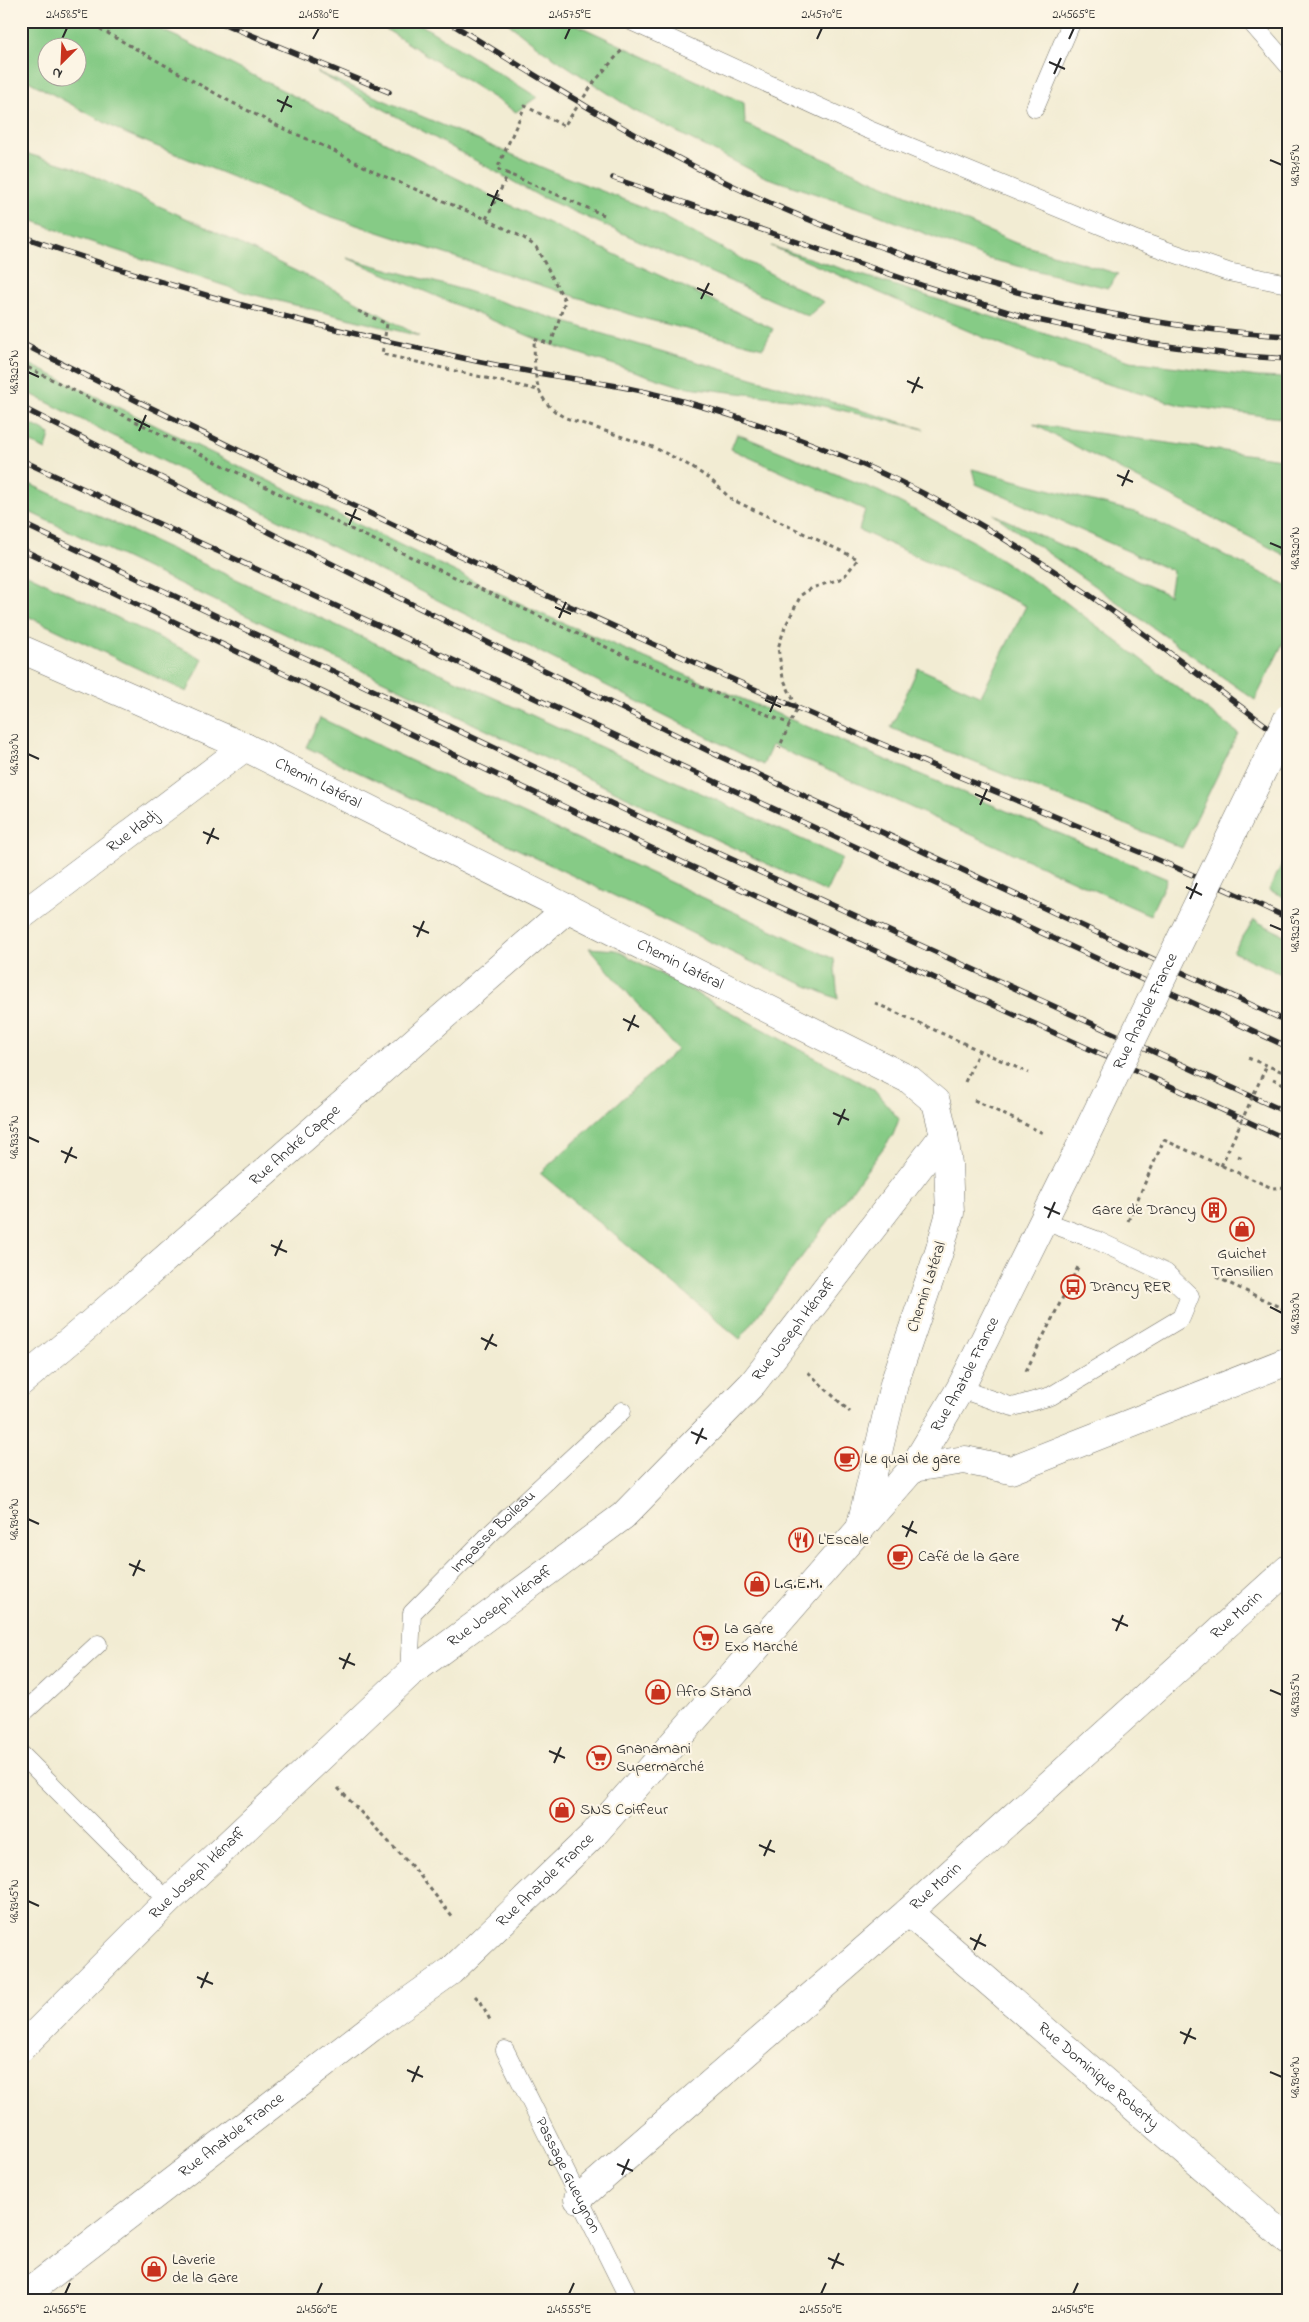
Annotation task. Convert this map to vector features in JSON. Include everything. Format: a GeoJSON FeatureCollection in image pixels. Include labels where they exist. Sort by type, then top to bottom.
{"type":"FeatureCollection","features":[{"type":"Feature","properties":{"kind":"street","name":"Chemin Latéral"},"geometry":{"type":"LineString","coordinates":[[21,649],[245,747],[910,1080],[936,1102],[944,1135],[948,1164],[950,1213],[939,1252],[894,1384],[860,1529]]}},
{"type":"Feature","properties":{"kind":"street","name":"Rue Anatole France"},"geometry":{"type":"LineString","coordinates":[[21,2298],[371,2028],[451,1971],[594,1834],[913,1468],[960,1390],[1288,718]]}},
{"type":"Feature","properties":{"kind":"street","name":"Rue Hadj"},"geometry":{"type":"LineString","coordinates":[[21,916],[245,747]]}},
{"type":"Feature","properties":{"kind":"street","name":"Rue André Cappe"},"geometry":{"type":"LineString","coordinates":[[21,1382],[568,908]]}},
{"type":"Feature","properties":{"kind":"street","name":"Rue Joseph Hénaff"},"geometry":{"type":"LineString","coordinates":[[21,2048],[168,1901],[280,1798],[314,1762],[409,1674],[623,1516],[753,1383],[944,1135]]}},
{"type":"Feature","properties":{"kind":"street"},"geometry":{"type":"LineString","coordinates":[[913,1468],[965,1460],[1011,1470],[1288,1361]]}},
{"type":"Feature","properties":{"kind":"street","name":"Rue Morin"},"geometry":{"type":"LineString","coordinates":[[578,2198],[908,1912],[1288,1569]]}},
{"type":"Feature","properties":{"kind":"street","name":"Rue Dominique Roberty"},"geometry":{"type":"LineString","coordinates":[[908,1912],[1288,2240]]}},
{"type":"Feature","properties":{"kind":"lane"},"geometry":{"type":"LineString","coordinates":[[1036,108],[1072,21]]}},
{"type":"Feature","properties":{"kind":"lane"},"geometry":{"type":"LineString","coordinates":[[1250,21],[1287,62]]}},
{"type":"Feature","properties":{"kind":"lane"},"geometry":{"type":"LineString","coordinates":[[638,24],[868,129],[1136,240],[1228,272],[1288,284]]}},
{"type":"Feature","properties":{"kind":"lane"},"geometry":{"type":"LineString","coordinates":[[960,1390],[1013,1407],[1051,1396],[1181,1318],[1190,1296],[1166,1272],[1096,1240],[1044,1221]]}},
{"type":"Feature","properties":{"kind":"lane","name":"Impasse Boileau"},"geometry":{"type":"LineString","coordinates":[[409,1674],[412,1613],[492,1532],[622,1411]]}},
{"type":"Feature","properties":{"kind":"lane"},"geometry":{"type":"LineString","coordinates":[[21,1715],[98,1644]]}},
{"type":"Feature","properties":{"kind":"lane"},"geometry":{"type":"LineString","coordinates":[[21,1754],[168,1901]]}},
{"type":"Feature","properties":{"kind":"lane","name":"Passage Gueugnon"},"geometry":{"type":"LineString","coordinates":[[505,2050],[630,2301]]}},
{"type":"Feature","properties":{"kind":"path"},"geometry":{"type":"LineString","coordinates":[[86,21],[229,102],[397,182],[486,219],[524,238],[536,247],[565,301],[551,344],[534,339],[538,390],[545,402],[555,412],[566,418],[652,448],[686,463],[710,479],[731,498],[858,559],[844,578],[812,588],[801,595],[785,627],[778,648],[783,678],[797,708],[779,748]]}},
{"type":"Feature","properties":{"kind":"path"},"geometry":{"type":"LineString","coordinates":[[604,215],[497,169],[525,106],[564,126],[638,24]]}},
{"type":"Feature","properties":{"kind":"path"},"geometry":{"type":"LineString","coordinates":[[486,219],[510,174]]}},
{"type":"Feature","properties":{"kind":"path"},"geometry":{"type":"LineString","coordinates":[[358,311],[388,324],[382,354],[538,390]]}},
{"type":"Feature","properties":{"kind":"path"},"geometry":{"type":"LineString","coordinates":[[21,364],[344,526],[619,653],[790,724]]}},
{"type":"Feature","properties":{"kind":"path"},"geometry":{"type":"LineString","coordinates":[[876,1002],[1028,1073]]}},
{"type":"Feature","properties":{"kind":"path"},"geometry":{"type":"LineString","coordinates":[[970,1073],[979,1051]]}},
{"type":"Feature","properties":{"kind":"path"},"geometry":{"type":"LineString","coordinates":[[1248,1058],[1288,1074]]}},
{"type":"Feature","properties":{"kind":"path"},"geometry":{"type":"LineString","coordinates":[[1221,1166],[1267,1065]]}},
{"type":"Feature","properties":{"kind":"path"},"geometry":{"type":"LineString","coordinates":[[1273,1079],[1288,1086]]}},
{"type":"Feature","properties":{"kind":"path"},"geometry":{"type":"LineString","coordinates":[[998,1112],[1043,1133]]}},
{"type":"Feature","properties":{"kind":"path"},"geometry":{"type":"LineString","coordinates":[[1127,1224],[1164,1140],[1272,1188],[1288,1187]]}},
{"type":"Feature","properties":{"kind":"path"},"geometry":{"type":"LineString","coordinates":[[1238,1156],[1245,1159]]}},
{"type":"Feature","properties":{"kind":"path"},"geometry":{"type":"LineString","coordinates":[[1025,1378],[1027,1370],[1078,1266]]}},
{"type":"Feature","properties":{"kind":"path"},"geometry":{"type":"LineString","coordinates":[[1214,1277],[1288,1311]]}},
{"type":"Feature","properties":{"kind":"path"},"geometry":{"type":"LineString","coordinates":[[810,1374],[853,1416]]}},
{"type":"Feature","properties":{"kind":"path"},"geometry":{"type":"LineString","coordinates":[[314,1762],[418,1872],[456,1922]]}},
{"type":"Feature","properties":{"kind":"green space"},"geometry":{"type":"Polygon","coordinates":[[[21,21],[142,21],[504,202],[773,329],[763,348],[638,317],[326,215],[124,133],[41,88],[88,88],[88,38],[38,38],[38,86],[21,77],[21,21]]]}},
{"type":"Feature","properties":{"kind":"green space"},"geometry":{"type":"Polygon","coordinates":[[[373,21],[415,21],[537,97],[516,112],[373,21]]]}},
{"type":"Feature","properties":{"kind":"green space"},"geometry":{"type":"Polygon","coordinates":[[[505,21],[569,21],[744,103],[745,124],[1013,242],[1118,274],[1108,288],[989,259],[871,212],[765,177],[632,109],[541,49],[505,21]]]}},
{"type":"Feature","properties":{"kind":"green space"},"geometry":{"type":"Polygon","coordinates":[[[317,72],[558,174],[646,208],[824,302],[808,316],[539,196],[317,72]]]}},
{"type":"Feature","properties":{"kind":"green space"},"geometry":{"type":"Polygon","coordinates":[[[21,152],[73,167],[199,224],[341,293],[419,336],[247,293],[76,237],[21,216],[21,152]]]}},
{"type":"Feature","properties":{"kind":"green space"},"geometry":{"type":"Polygon","coordinates":[[[771,246],[1130,361],[1258,377],[1288,378],[1288,419],[1180,405],[1059,370],[771,246]]]}},
{"type":"Feature","properties":{"kind":"green space"},"geometry":{"type":"Polygon","coordinates":[[[347,258],[467,291],[603,334],[924,429],[797,400],[680,386],[543,342],[347,258]]]}},
{"type":"Feature","properties":{"kind":"green space"},"geometry":{"type":"Polygon","coordinates":[[[21,360],[544,615],[1167,879],[1150,915],[772,745],[763,765],[21,389],[21,360]]]}},
{"type":"Feature","properties":{"kind":"green space"},"geometry":{"type":"Polygon","coordinates":[[[21,419],[50,434],[46,450],[21,438],[21,419]]]}},
{"type":"Feature","properties":{"kind":"green space"},"geometry":{"type":"Polygon","coordinates":[[[1033,424],[1288,460],[1288,557],[1033,424]]]}},
{"type":"Feature","properties":{"kind":"green space"},"geometry":{"type":"Polygon","coordinates":[[[737,434],[878,491],[973,541],[1060,598],[1238,733],[1182,848],[891,728],[918,668],[981,696],[1026,606],[859,530],[865,510],[731,449],[737,434]]]}},
{"type":"Feature","properties":{"kind":"green space"},"geometry":{"type":"Polygon","coordinates":[[[972,469],[1138,513],[1288,586],[1288,633],[1255,700],[993,514],[1169,595],[1173,571],[976,484],[972,469]]]}},
{"type":"Feature","properties":{"kind":"green space"},"geometry":{"type":"Polygon","coordinates":[[[21,480],[842,858],[826,892],[21,508],[21,480]]]}},
{"type":"Feature","properties":{"kind":"green space"},"geometry":{"type":"Polygon","coordinates":[[[21,571],[203,659],[187,692],[21,613],[21,571]]]}},
{"type":"Feature","properties":{"kind":"green space"},"geometry":{"type":"Polygon","coordinates":[[[320,718],[834,959],[838,999],[760,966],[306,747],[320,718]]]}},
{"type":"Feature","properties":{"kind":"green space"},"geometry":{"type":"Polygon","coordinates":[[[1288,852],[1288,899],[1269,890],[1288,852]]]}},
{"type":"Feature","properties":{"kind":"green space"},"geometry":{"type":"Polygon","coordinates":[[[1254,920],[1288,937],[1288,977],[1233,952],[1254,920]]]}},
{"type":"Feature","properties":{"kind":"green space"},"geometry":{"type":"Polygon","coordinates":[[[589,948],[616,950],[873,1089],[899,1119],[893,1135],[740,1339],[540,1173],[677,1050],[589,948]]]}},
{"type":"Feature","properties":{"kind":"railway"},"geometry":{"type":"LineString","coordinates":[[217,21],[389,92]]}},
{"type":"Feature","properties":{"kind":"railway"},"geometry":{"type":"LineString","coordinates":[[447,21],[652,144],[767,202],[856,238],[968,278],[1016,292],[1093,310],[1170,324],[1288,336]]}},
{"type":"Feature","properties":{"kind":"railway"},"geometry":{"type":"LineString","coordinates":[[613,178],[924,286],[1028,318],[1152,344],[1244,356],[1288,359]]}},
{"type":"Feature","properties":{"kind":"railway"},"geometry":{"type":"LineString","coordinates":[[21,236],[174,286],[278,315],[487,363],[625,387],[677,400],[789,435],[832,452],[894,479],[955,510],[1013,544],[1125,620],[1288,742]]}},
{"type":"Feature","properties":{"kind":"railway"},"geometry":{"type":"LineString","coordinates":[[21,343],[212,438],[501,575],[793,706],[1165,863],[1288,918]]}},
{"type":"Feature","properties":{"kind":"railway"},"geometry":{"type":"LineString","coordinates":[[21,407],[487,642],[721,757],[1288,1022]]}},
{"type":"Feature","properties":{"kind":"railway"},"geometry":{"type":"LineString","coordinates":[[21,460],[1288,1047]]}},
{"type":"Feature","properties":{"kind":"railway"},"geometry":{"type":"LineString","coordinates":[[21,523],[661,827],[1288,1113]]}},
{"type":"Feature","properties":{"kind":"railway"},"geometry":{"type":"LineString","coordinates":[[21,549],[649,847],[1288,1140]]}},
{"type":"Feature","properties":{"kind":"place","name":"Gare de Drancy"},"geometry":{"type":"Point","coordinates":[1214,1210]}},
{"type":"Feature","properties":{"kind":"place","name":"Guichet Transilien"},"geometry":{"type":"Point","coordinates":[1242,1229]}},
{"type":"Feature","properties":{"kind":"place","name":"Drancy RER"},"geometry":{"type":"Point","coordinates":[1073,1287]}},
{"type":"Feature","properties":{"kind":"place","name":"Le quai de gare"},"geometry":{"type":"Point","coordinates":[847,1459]}},
{"type":"Feature","properties":{"kind":"place","name":"L'Escale"},"geometry":{"type":"Point","coordinates":[801,1540]}},
{"type":"Feature","properties":{"kind":"place","name":"Café de la Gare"},"geometry":{"type":"Point","coordinates":[900,1557]}},
{"type":"Feature","properties":{"kind":"place","name":"L.G.E.M."},"geometry":{"type":"Point","coordinates":[757,1584]}},
{"type":"Feature","properties":{"kind":"place","name":"La Gare Exo Marché"},"geometry":{"type":"Point","coordinates":[706,1638]}},
{"type":"Feature","properties":{"kind":"place","name":"Afro Stand"},"geometry":{"type":"Point","coordinates":[658,1692]}},
{"type":"Feature","properties":{"kind":"place","name":"Gnanamani Supermarché"},"geometry":{"type":"Point","coordinates":[599,1758]}},
{"type":"Feature","properties":{"kind":"place","name":"SNS Coiffeur"},"geometry":{"type":"Point","coordinates":[562,1810]}},
{"type":"Feature","properties":{"kind":"place","name":"Laverie de la Gare"},"geometry":{"type":"Point","coordinates":[154,2269]}}]}
